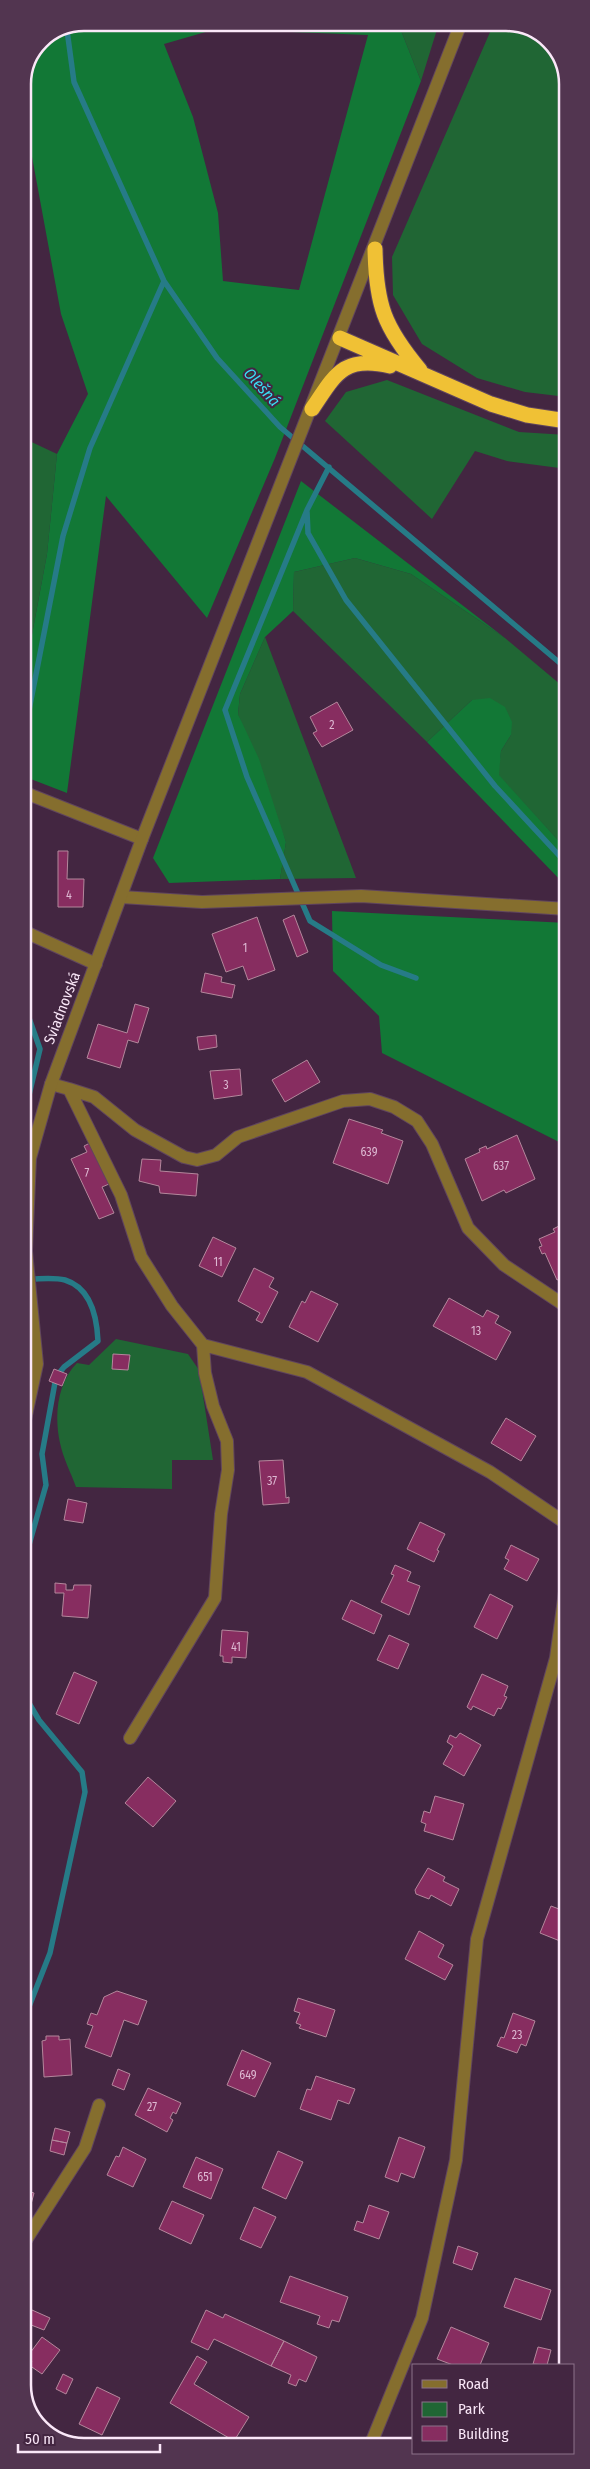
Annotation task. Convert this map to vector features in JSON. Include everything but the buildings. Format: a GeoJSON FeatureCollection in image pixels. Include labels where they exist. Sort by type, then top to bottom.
{"type":"FeatureCollection","features":[{"type":"Feature","properties":{"kind":"highway"},"geometry":{"type":"LineString","coordinates":[[375,249],[376,284],[384,318],[401,347],[423,374]]}},
{"type":"Feature","properties":{"kind":"highway"},"geometry":{"type":"LineString","coordinates":[[340,338],[491,404],[527,414],[559,420]]}},
{"type":"Feature","properties":{"kind":"highway"},"geometry":{"type":"LineString","coordinates":[[312,409],[337,372],[358,362],[381,364],[423,374]]}},
{"type":"Feature","properties":{"kind":"street","name":"Sviadnovská"},"geometry":{"type":"LineString","coordinates":[[31,1154],[51,1084],[142,839],[375,249],[458,31]]}},
{"type":"Feature","properties":{"kind":"street"},"geometry":{"type":"LineString","coordinates":[[31,795],[142,839]]}},
{"type":"Feature","properties":{"kind":"street"},"geometry":{"type":"LineString","coordinates":[[121,897],[202,902],[361,896],[559,909]]}},
{"type":"Feature","properties":{"kind":"street"},"geometry":{"type":"LineString","coordinates":[[31,935],[96,964]]}},
{"type":"Feature","properties":{"kind":"street"},"geometry":{"type":"LineString","coordinates":[[51,1084],[94,1097],[135,1130],[184,1157],[197,1160],[216,1155],[238,1136],[343,1101],[370,1099],[394,1107],[417,1121],[432,1144],[468,1228],[504,1265],[559,1303]]}},
{"type":"Feature","properties":{"kind":"street"},"geometry":{"type":"LineString","coordinates":[[69,1089],[121,1195],[141,1256],[172,1306],[203,1345],[205,1373],[213,1406],[227,1441],[228,1470],[221,1514],[215,1598],[130,1738]]}},
{"type":"Feature","properties":{"kind":"street","name":"Sviadnovská"},"geometry":{"type":"LineString","coordinates":[[31,1303],[36,1364],[31,1389]]}},
{"type":"Feature","properties":{"kind":"street"},"geometry":{"type":"LineString","coordinates":[[203,1345],[307,1372],[490,1472],[559,1519]]}},
{"type":"Feature","properties":{"kind":"street"},"geometry":{"type":"LineString","coordinates":[[373,2438],[422,2318],[456,2160],[477,1939],[556,1658],[559,1636]]}},
{"type":"Feature","properties":{"kind":"street"},"geometry":{"type":"LineString","coordinates":[[31,2232],[84,2148],[99,2105]]}},
{"type":"Feature","properties":{"kind":"green space"},"geometry":{"type":"Polygon","coordinates":[[[84,31],[209,31],[164,44],[193,117],[218,213],[223,281],[299,290],[368,35],[267,31],[401,31],[421,81],[275,458],[207,618],[106,496],[67,793],[31,779],[31,640],[47,554],[57,454],[88,394],[61,314],[31,151],[32,74],[40,55],[55,40],[64,35],[84,31]]]}},
{"type":"Feature","properties":{"kind":"green space"},"geometry":{"type":"Polygon","coordinates":[[[401,31],[437,31],[421,81],[401,31]]]}},
{"type":"Feature","properties":{"kind":"green space"},"geometry":{"type":"Polygon","coordinates":[[[491,31],[516,32],[526,35],[541,44],[555,64],[559,84],[559,396],[525,392],[477,378],[422,344],[393,295],[392,257],[491,31]]]}},
{"type":"Feature","properties":{"kind":"green space"},"geometry":{"type":"Polygon","coordinates":[[[387,380],[519,432],[559,434],[559,468],[507,461],[475,451],[432,519],[325,421],[346,392],[387,380]]]}},
{"type":"Feature","properties":{"kind":"green space"},"geometry":{"type":"Polygon","coordinates":[[[31,442],[57,454],[47,554],[31,640],[31,442]]]}},
{"type":"Feature","properties":{"kind":"green space"},"geometry":{"type":"Polygon","coordinates":[[[301,481],[505,638],[411,574],[355,558],[294,572],[293,611],[265,637],[240,694],[238,714],[259,759],[286,842],[280,879],[169,883],[153,858],[301,481]]]}},
{"type":"Feature","properties":{"kind":"green space"},"geometry":{"type":"Polygon","coordinates":[[[355,558],[411,574],[505,638],[559,683],[559,841],[498,775],[501,751],[511,735],[472,700],[427,742],[293,611],[294,572],[355,558]]]}},
{"type":"Feature","properties":{"kind":"green space"},"geometry":{"type":"Polygon","coordinates":[[[265,637],[356,878],[280,879],[286,842],[238,714],[240,694],[265,637]]]}},
{"type":"Feature","properties":{"kind":"green space"},"geometry":{"type":"Polygon","coordinates":[[[490,698],[505,707],[512,722],[511,735],[501,751],[499,775],[559,841],[559,879],[427,742],[472,700],[490,698]]]}},
{"type":"Feature","properties":{"kind":"green space"},"geometry":{"type":"Polygon","coordinates":[[[332,911],[559,923],[559,1142],[382,1053],[379,1016],[333,971],[332,911]]]}},
{"type":"Feature","properties":{"kind":"green space"},"geometry":{"type":"Polygon","coordinates":[[[116,1339],[188,1354],[199,1370],[213,1460],[172,1460],[172,1489],[76,1487],[65,1460],[58,1433],[57,1411],[65,1380],[77,1363],[89,1365],[116,1339]]]}},
{"type":"Feature","properties":{"kind":"waterway","name":"Olešná"},"geometry":{"type":"LineString","coordinates":[[68,34],[74,82],[164,281],[217,358],[280,427],[559,662]]}},
{"type":"Feature","properties":{"kind":"waterway"},"geometry":{"type":"LineString","coordinates":[[31,700],[63,536],[90,448],[164,281]]}},
{"type":"Feature","properties":{"kind":"waterway"},"geometry":{"type":"LineString","coordinates":[[329,467],[307,510],[225,710],[247,777],[310,921],[381,965],[416,978]]}},
{"type":"Feature","properties":{"kind":"waterway"},"geometry":{"type":"LineString","coordinates":[[307,512],[308,533],[346,600],[495,786],[559,855]]}},
{"type":"Feature","properties":{"kind":"waterway"},"geometry":{"type":"LineString","coordinates":[[31,1024],[40,1049],[31,1087]]}},
{"type":"Feature","properties":{"kind":"waterway"},"geometry":{"type":"LineString","coordinates":[[31,1279],[61,1279],[74,1284],[81,1290],[87,1297],[94,1314],[98,1341],[64,1367],[56,1377],[42,1454],[46,1485],[31,1538]]}},
{"type":"Feature","properties":{"kind":"waterway"},"geometry":{"type":"LineString","coordinates":[[31,1706],[39,1720],[82,1772],[85,1792],[50,1953],[31,2002]]}}]}
